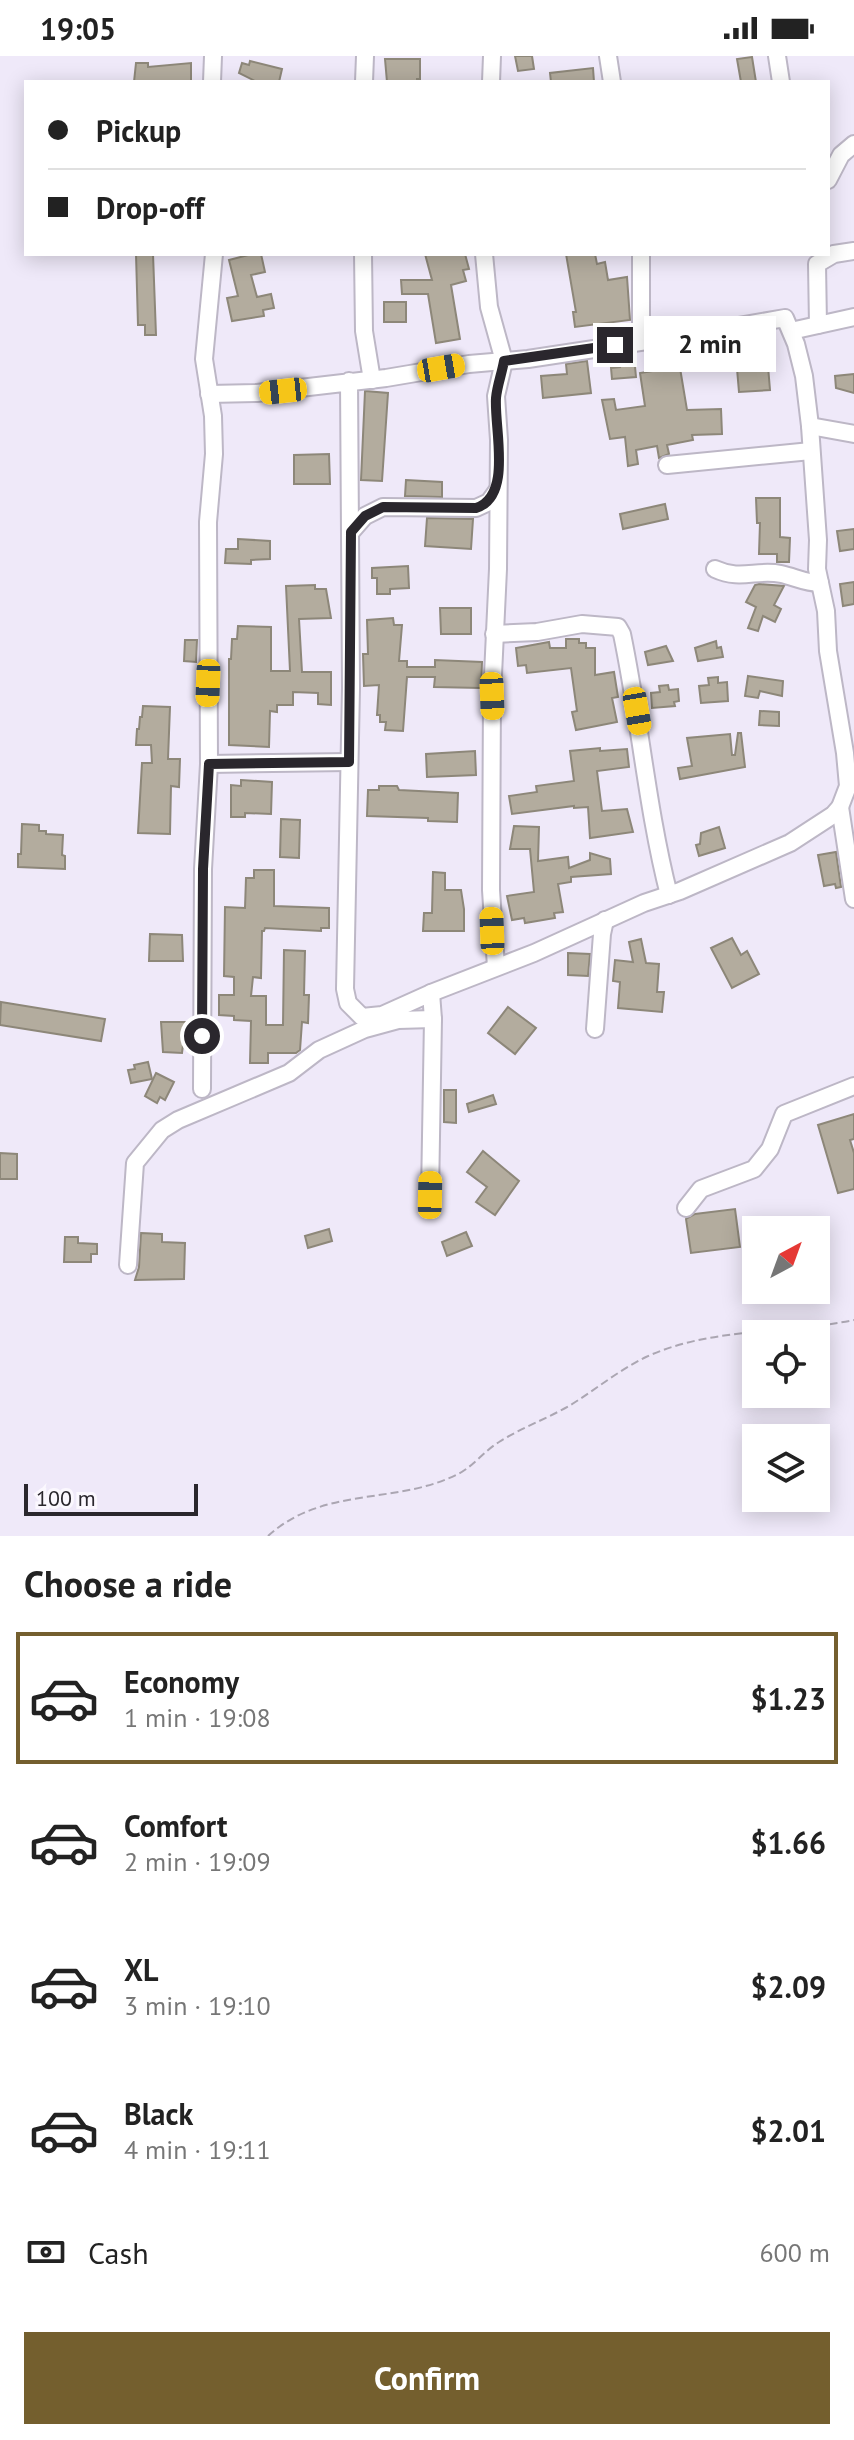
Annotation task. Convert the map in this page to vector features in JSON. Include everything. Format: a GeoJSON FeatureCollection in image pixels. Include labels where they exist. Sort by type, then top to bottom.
{"type":"FeatureCollection","features":[{"type":"Feature","properties":{"kind":"street"},"geometry":{"type":"LineString","coordinates":[[212,80],[213,56]]}},
{"type":"Feature","properties":{"kind":"street"},"geometry":{"type":"LineString","coordinates":[[364,80],[365,56]]}},
{"type":"Feature","properties":{"kind":"street"},"geometry":{"type":"LineString","coordinates":[[491,80],[492,56]]}},
{"type":"Feature","properties":{"kind":"street"},"geometry":{"type":"LineString","coordinates":[[608,56],[612,80]]}},
{"type":"Feature","properties":{"kind":"street"},"geometry":{"type":"LineString","coordinates":[[777,56],[781,80]]}},
{"type":"Feature","properties":{"kind":"street"},"geometry":{"type":"LineString","coordinates":[[830,176],[841,155],[854,144]]}},
{"type":"Feature","properties":{"kind":"street"},"geometry":{"type":"LineString","coordinates":[[830,255],[854,251]]}},
{"type":"Feature","properties":{"kind":"street"},"geometry":{"type":"LineString","coordinates":[[202,1089],[203,869],[209,764],[208,522],[214,454],[204,351],[214,256]]}},
{"type":"Feature","properties":{"kind":"street"},"geometry":{"type":"LineString","coordinates":[[363,256],[364,331],[372,380]]}},
{"type":"Feature","properties":{"kind":"street"},"geometry":{"type":"LineString","coordinates":[[484,256],[489,307],[504,361],[496,396],[499,440],[498,569],[494,634],[491,890],[496,967]]}},
{"type":"Feature","properties":{"kind":"street"},"geometry":{"type":"LineString","coordinates":[[641,256],[641,341]]}},
{"type":"Feature","properties":{"kind":"street"},"geometry":{"type":"LineString","coordinates":[[817,257],[818,325]]}},
{"type":"Feature","properties":{"kind":"street"},"geometry":{"type":"LineString","coordinates":[[791,331],[854,317]]}},
{"type":"Feature","properties":{"kind":"street"},"geometry":{"type":"LineString","coordinates":[[209,394],[257,393],[349,381],[372,380],[785,318],[804,376],[820,583],[826,611],[828,651],[850,771],[840,807],[833,815],[790,843],[669,895],[373,1017],[362,1017],[348,1003],[345,989],[349,899],[349,381]]}},
{"type":"Feature","properties":{"kind":"street"},"geometry":{"type":"LineString","coordinates":[[810,426],[854,434]]}},
{"type":"Feature","properties":{"kind":"street"},"geometry":{"type":"LineString","coordinates":[[667,465],[811,451]]}},
{"type":"Feature","properties":{"kind":"street"},"geometry":{"type":"LineString","coordinates":[[351,532],[365,516],[383,507],[476,508],[489,502],[497,491]]}},
{"type":"Feature","properties":{"kind":"street"},"geometry":{"type":"LineString","coordinates":[[715,569],[736,576],[781,574],[808,583],[820,583]]}},
{"type":"Feature","properties":{"kind":"street"},"geometry":{"type":"LineString","coordinates":[[494,634],[537,632],[582,624],[618,627],[634,690],[669,895]]}},
{"type":"Feature","properties":{"kind":"street"},"geometry":{"type":"LineString","coordinates":[[209,764],[349,762]]}},
{"type":"Feature","properties":{"kind":"street"},"geometry":{"type":"LineString","coordinates":[[840,807],[854,899]]}},
{"type":"Feature","properties":{"kind":"street"},"geometry":{"type":"LineString","coordinates":[[595,1029],[605,920]]}},
{"type":"Feature","properties":{"kind":"street"},"geometry":{"type":"LineString","coordinates":[[430,1195],[431,993]]}},
{"type":"Feature","properties":{"kind":"street"},"geometry":{"type":"LineString","coordinates":[[128,1265],[135,1163],[162,1130],[178,1120],[289,1073],[304,1060],[349,1035],[380,1023],[433,1019]]}},
{"type":"Feature","properties":{"kind":"street"},"geometry":{"type":"LineString","coordinates":[[686,1208],[701,1189],[754,1169],[770,1149],[784,1114],[854,1086]]}},
{"type":"Feature","properties":{"kind":"path"},"geometry":{"type":"LineString","coordinates":[[268,1536],[321,1504],[395,1492],[455,1476],[497,1443],[567,1407],[646,1358],[684,1343],[757,1331],[822,1327],[854,1320]]}},
{"type":"Feature","properties":{"kind":"building"},"geometry":{"type":"Polygon","coordinates":[[[515,56],[532,56],[534,69],[518,71],[515,56]]]}},
{"type":"Feature","properties":{"kind":"building"},"geometry":{"type":"Polygon","coordinates":[[[752,57],[756,80],[741,80],[737,59],[752,57]]]}},
{"type":"Feature","properties":{"kind":"building"},"geometry":{"type":"Polygon","coordinates":[[[385,59],[420,59],[420,79],[387,80],[385,59]]]}},
{"type":"Feature","properties":{"kind":"building"},"geometry":{"type":"Polygon","coordinates":[[[250,61],[282,69],[279,80],[253,80],[239,73],[242,63],[249,65],[250,61]]]}},
{"type":"Feature","properties":{"kind":"building"},"geometry":{"type":"Polygon","coordinates":[[[136,63],[148,63],[148,67],[191,63],[191,80],[134,80],[136,63]]]}},
{"type":"Feature","properties":{"kind":"building"},"geometry":{"type":"Polygon","coordinates":[[[593,68],[594,80],[551,80],[550,73],[593,68]]]}},
{"type":"Feature","properties":{"kind":"building"},"geometry":{"type":"Polygon","coordinates":[[[136,256],[153,256],[156,335],[145,335],[145,325],[138,325],[136,256]]]}},
{"type":"Feature","properties":{"kind":"building"},"geometry":{"type":"Polygon","coordinates":[[[261,256],[265,272],[251,275],[257,297],[271,294],[274,308],[263,310],[264,316],[232,321],[227,298],[238,296],[229,260],[261,256]]]}},
{"type":"Feature","properties":{"kind":"building"},"geometry":{"type":"Polygon","coordinates":[[[426,256],[466,256],[469,269],[463,270],[466,281],[451,285],[460,339],[436,343],[428,294],[402,294],[401,280],[432,280],[426,256]]]}},
{"type":"Feature","properties":{"kind":"building"},"geometry":{"type":"Polygon","coordinates":[[[566,256],[595,256],[597,264],[605,262],[608,280],[627,277],[630,320],[575,327],[573,312],[576,312],[566,256]]]}},
{"type":"Feature","properties":{"kind":"building"},"geometry":{"type":"Polygon","coordinates":[[[384,302],[406,302],[406,322],[384,322],[384,302]]]}},
{"type":"Feature","properties":{"kind":"building"},"geometry":{"type":"Polygon","coordinates":[[[767,354],[770,390],[739,392],[736,357],[767,354]]]}},
{"type":"Feature","properties":{"kind":"building"},"geometry":{"type":"Polygon","coordinates":[[[634,356],[636,377],[612,379],[611,368],[620,367],[619,358],[634,356]]]}},
{"type":"Feature","properties":{"kind":"building"},"geometry":{"type":"Polygon","coordinates":[[[587,361],[591,393],[543,398],[541,376],[567,374],[566,364],[587,361]]]}},
{"type":"Feature","properties":{"kind":"building"},"geometry":{"type":"Polygon","coordinates":[[[679,362],[687,410],[721,409],[722,434],[692,435],[693,440],[667,445],[669,454],[659,458],[657,446],[636,450],[638,464],[628,466],[625,437],[610,439],[602,400],[614,399],[616,410],[645,406],[640,373],[666,369],[666,364],[679,362]]]}},
{"type":"Feature","properties":{"kind":"building"},"geometry":{"type":"Polygon","coordinates":[[[854,374],[854,393],[836,388],[835,376],[854,374]]]}},
{"type":"Feature","properties":{"kind":"building"},"geometry":{"type":"Polygon","coordinates":[[[365,391],[388,393],[382,481],[361,480],[365,391]]]}},
{"type":"Feature","properties":{"kind":"building"},"geometry":{"type":"Polygon","coordinates":[[[329,454],[330,484],[294,484],[294,455],[329,454]]]}},
{"type":"Feature","properties":{"kind":"building"},"geometry":{"type":"Polygon","coordinates":[[[406,480],[442,482],[442,497],[405,496],[406,480]]]}},
{"type":"Feature","properties":{"kind":"building"},"geometry":{"type":"Polygon","coordinates":[[[756,498],[780,498],[780,537],[790,538],[789,562],[777,562],[777,554],[759,554],[760,523],[757,523],[756,498]]]}},
{"type":"Feature","properties":{"kind":"building"},"geometry":{"type":"Polygon","coordinates":[[[665,504],[668,519],[623,529],[620,514],[665,504]]]}},
{"type":"Feature","properties":{"kind":"building"},"geometry":{"type":"Polygon","coordinates":[[[427,518],[473,519],[471,549],[425,546],[427,518]]]}},
{"type":"Feature","properties":{"kind":"building"},"geometry":{"type":"Polygon","coordinates":[[[854,529],[854,549],[840,551],[837,531],[854,529]]]}},
{"type":"Feature","properties":{"kind":"building"},"geometry":{"type":"Polygon","coordinates":[[[238,539],[270,541],[270,559],[251,560],[251,564],[225,563],[226,549],[238,549],[238,539]]]}},
{"type":"Feature","properties":{"kind":"building"},"geometry":{"type":"Polygon","coordinates":[[[408,566],[409,588],[390,589],[390,594],[377,594],[377,578],[372,578],[372,568],[408,566]]]}},
{"type":"Feature","properties":{"kind":"building"},"geometry":{"type":"Polygon","coordinates":[[[854,582],[854,604],[843,606],[840,584],[854,582]]]}},
{"type":"Feature","properties":{"kind":"building"},"geometry":{"type":"Polygon","coordinates":[[[315,585],[315,589],[326,589],[331,618],[299,619],[302,672],[331,672],[331,705],[318,704],[318,693],[293,692],[293,705],[277,705],[277,712],[270,711],[269,747],[229,745],[229,659],[232,639],[237,639],[238,626],[271,627],[271,671],[290,671],[286,586],[315,585]]]}},
{"type":"Feature","properties":{"kind":"building"},"geometry":{"type":"Polygon","coordinates":[[[755,585],[784,586],[774,605],[781,609],[775,622],[763,616],[758,631],[748,628],[756,607],[746,602],[755,585]]]}},
{"type":"Feature","properties":{"kind":"building"},"geometry":{"type":"Polygon","coordinates":[[[440,608],[471,608],[471,634],[441,634],[440,608]]]}},
{"type":"Feature","properties":{"kind":"building"},"geometry":{"type":"Polygon","coordinates":[[[393,618],[394,625],[402,625],[399,661],[407,661],[407,667],[435,667],[435,660],[482,662],[481,688],[434,687],[435,677],[407,677],[403,731],[385,730],[386,722],[380,722],[380,715],[377,715],[379,685],[364,686],[363,654],[368,654],[367,620],[393,618]]]}},
{"type":"Feature","properties":{"kind":"building"},"geometry":{"type":"Polygon","coordinates":[[[566,639],[579,639],[579,643],[586,643],[586,648],[595,648],[595,675],[614,672],[618,697],[612,698],[617,722],[576,730],[572,712],[577,711],[571,668],[527,673],[526,665],[518,666],[516,648],[549,642],[550,648],[566,648],[566,639]]]}},
{"type":"Feature","properties":{"kind":"building"},"geometry":{"type":"Polygon","coordinates":[[[185,640],[197,640],[196,662],[184,661],[185,640]]]}},
{"type":"Feature","properties":{"kind":"building"},"geometry":{"type":"Polygon","coordinates":[[[716,641],[723,657],[698,661],[695,648],[716,641]]]}},
{"type":"Feature","properties":{"kind":"building"},"geometry":{"type":"Polygon","coordinates":[[[666,646],[673,661],[648,665],[645,652],[666,646]]]}},
{"type":"Feature","properties":{"kind":"building"},"geometry":{"type":"Polygon","coordinates":[[[748,676],[783,681],[782,696],[760,691],[758,698],[745,696],[748,676]]]}},
{"type":"Feature","properties":{"kind":"building"},"geometry":{"type":"Polygon","coordinates":[[[718,677],[718,683],[727,682],[728,701],[701,703],[699,686],[709,685],[708,678],[718,677]]]}},
{"type":"Feature","properties":{"kind":"building"},"geometry":{"type":"Polygon","coordinates":[[[668,685],[669,690],[678,689],[679,701],[674,702],[675,706],[652,708],[651,693],[660,692],[659,686],[668,685]]]}},
{"type":"Feature","properties":{"kind":"building"},"geometry":{"type":"Polygon","coordinates":[[[143,706],[170,707],[168,759],[180,759],[179,787],[171,786],[170,834],[138,833],[142,763],[152,763],[151,745],[136,745],[143,706]]]}},
{"type":"Feature","properties":{"kind":"building"},"geometry":{"type":"Polygon","coordinates":[[[760,711],[779,712],[779,726],[759,725],[760,711]]]}},
{"type":"Feature","properties":{"kind":"building"},"geometry":{"type":"Polygon","coordinates":[[[738,733],[741,733],[745,767],[680,779],[678,768],[692,766],[687,738],[730,734],[732,755],[735,755],[738,733]]]}},
{"type":"Feature","properties":{"kind":"building"},"geometry":{"type":"Polygon","coordinates":[[[600,748],[600,751],[627,749],[629,767],[597,771],[602,811],[627,809],[633,832],[590,838],[588,807],[512,814],[509,796],[537,792],[536,786],[574,781],[570,751],[600,748]]]}},
{"type":"Feature","properties":{"kind":"building"},"geometry":{"type":"Polygon","coordinates":[[[475,751],[476,775],[427,777],[426,754],[475,751]]]}},
{"type":"Feature","properties":{"kind":"building"},"geometry":{"type":"Polygon","coordinates":[[[241,780],[272,782],[271,814],[245,813],[245,817],[231,817],[231,785],[241,786],[241,780]]]}},
{"type":"Feature","properties":{"kind":"building"},"geometry":{"type":"Polygon","coordinates":[[[379,786],[458,793],[457,822],[367,816],[368,790],[379,790],[379,786]]]}},
{"type":"Feature","properties":{"kind":"building"},"geometry":{"type":"Polygon","coordinates":[[[281,819],[300,820],[299,858],[280,857],[281,819]]]}},
{"type":"Feature","properties":{"kind":"building"},"geometry":{"type":"Polygon","coordinates":[[[22,824],[39,825],[39,831],[46,831],[46,834],[63,835],[65,869],[18,867],[22,824]]]}},
{"type":"Feature","properties":{"kind":"building"},"geometry":{"type":"Polygon","coordinates":[[[514,826],[539,827],[538,861],[568,857],[569,868],[590,860],[590,853],[610,859],[611,874],[571,877],[571,882],[558,884],[563,912],[554,913],[555,918],[525,923],[524,918],[512,920],[507,896],[534,892],[530,849],[510,849],[514,826]]]}},
{"type":"Feature","properties":{"kind":"building"},"geometry":{"type":"Polygon","coordinates":[[[719,827],[725,848],[699,856],[696,845],[700,844],[701,833],[719,827]]]}},
{"type":"Feature","properties":{"kind":"building"},"geometry":{"type":"Polygon","coordinates":[[[836,852],[841,887],[836,888],[835,884],[824,886],[818,855],[836,852]]]}},
{"type":"Feature","properties":{"kind":"building"},"geometry":{"type":"Polygon","coordinates":[[[254,870],[274,870],[274,906],[329,908],[329,928],[321,928],[321,931],[265,928],[262,931],[261,978],[253,977],[251,996],[266,996],[266,1025],[283,1025],[284,950],[305,951],[304,995],[309,995],[308,1023],[302,1022],[300,1050],[296,1053],[268,1053],[268,1063],[250,1063],[251,1021],[219,1015],[219,995],[234,995],[234,977],[224,976],[225,907],[245,908],[246,878],[254,878],[254,870]]]}},
{"type":"Feature","properties":{"kind":"building"},"geometry":{"type":"Polygon","coordinates":[[[433,872],[445,873],[445,890],[461,890],[464,931],[423,931],[424,913],[432,913],[433,872]]]}},
{"type":"Feature","properties":{"kind":"building"},"geometry":{"type":"Polygon","coordinates":[[[150,934],[182,935],[183,961],[149,961],[150,934]]]}},
{"type":"Feature","properties":{"kind":"building"},"geometry":{"type":"Polygon","coordinates":[[[732,938],[741,955],[747,951],[759,974],[732,988],[711,948],[732,938]]]}},
{"type":"Feature","properties":{"kind":"building"},"geometry":{"type":"Polygon","coordinates":[[[641,939],[646,963],[659,964],[657,992],[664,992],[662,1012],[618,1008],[620,982],[613,981],[615,960],[633,962],[629,942],[641,939]]]}},
{"type":"Feature","properties":{"kind":"building"},"geometry":{"type":"Polygon","coordinates":[[[568,953],[590,954],[588,976],[568,975],[568,953]]]}},
{"type":"Feature","properties":{"kind":"building"},"geometry":{"type":"Polygon","coordinates":[[[1,1002],[105,1019],[101,1041],[0,1025],[1,1002]]]}},
{"type":"Feature","properties":{"kind":"building"},"geometry":{"type":"Polygon","coordinates":[[[508,1007],[536,1028],[515,1054],[488,1033],[508,1007]]]}},
{"type":"Feature","properties":{"kind":"building"},"geometry":{"type":"Polygon","coordinates":[[[161,1022],[186,1022],[182,1053],[163,1052],[161,1022]]]}},
{"type":"Feature","properties":{"kind":"building"},"geometry":{"type":"Polygon","coordinates":[[[148,1062],[152,1079],[131,1083],[128,1070],[135,1069],[134,1065],[148,1062]]]}},
{"type":"Feature","properties":{"kind":"building"},"geometry":{"type":"Polygon","coordinates":[[[156,1073],[174,1082],[165,1100],[160,1097],[157,1103],[145,1096],[156,1073]]]}},
{"type":"Feature","properties":{"kind":"building"},"geometry":{"type":"Polygon","coordinates":[[[444,1090],[456,1090],[456,1123],[444,1122],[444,1090]]]}},
{"type":"Feature","properties":{"kind":"building"},"geometry":{"type":"Polygon","coordinates":[[[493,1095],[496,1104],[469,1112],[467,1104],[493,1095]]]}},
{"type":"Feature","properties":{"kind":"building"},"geometry":{"type":"Polygon","coordinates":[[[854,1114],[854,1139],[850,1140],[854,1153],[854,1189],[838,1193],[818,1125],[854,1114]]]}},
{"type":"Feature","properties":{"kind":"building"},"geometry":{"type":"Polygon","coordinates":[[[483,1151],[519,1181],[495,1215],[476,1202],[487,1187],[467,1172],[483,1151]]]}},
{"type":"Feature","properties":{"kind":"building"},"geometry":{"type":"Polygon","coordinates":[[[0,1153],[17,1154],[17,1179],[0,1179],[0,1153]]]}},
{"type":"Feature","properties":{"kind":"building"},"geometry":{"type":"Polygon","coordinates":[[[735,1209],[740,1247],[691,1253],[686,1219],[695,1214],[735,1209]]]}},
{"type":"Feature","properties":{"kind":"building"},"geometry":{"type":"Polygon","coordinates":[[[329,1229],[332,1241],[308,1248],[305,1236],[329,1229]]]}},
{"type":"Feature","properties":{"kind":"building"},"geometry":{"type":"Polygon","coordinates":[[[466,1232],[472,1246],[447,1256],[442,1242],[466,1232]]]}},
{"type":"Feature","properties":{"kind":"building"},"geometry":{"type":"Polygon","coordinates":[[[141,1233],[162,1234],[162,1242],[185,1243],[184,1279],[135,1280],[141,1233]]]}},
{"type":"Feature","properties":{"kind":"building"},"geometry":{"type":"Polygon","coordinates":[[[65,1237],[78,1237],[78,1243],[97,1244],[97,1254],[91,1254],[91,1262],[64,1262],[65,1237]]]}},
{"type":"Feature","properties":{"kind":"route"},"geometry":{"type":"LineString","coordinates":[[202,1036],[203,869],[209,764],[349,762],[351,532],[365,516],[383,507],[476,508],[489,502],[497,491],[499,440],[496,396],[504,361],[615,345]]}}]}
